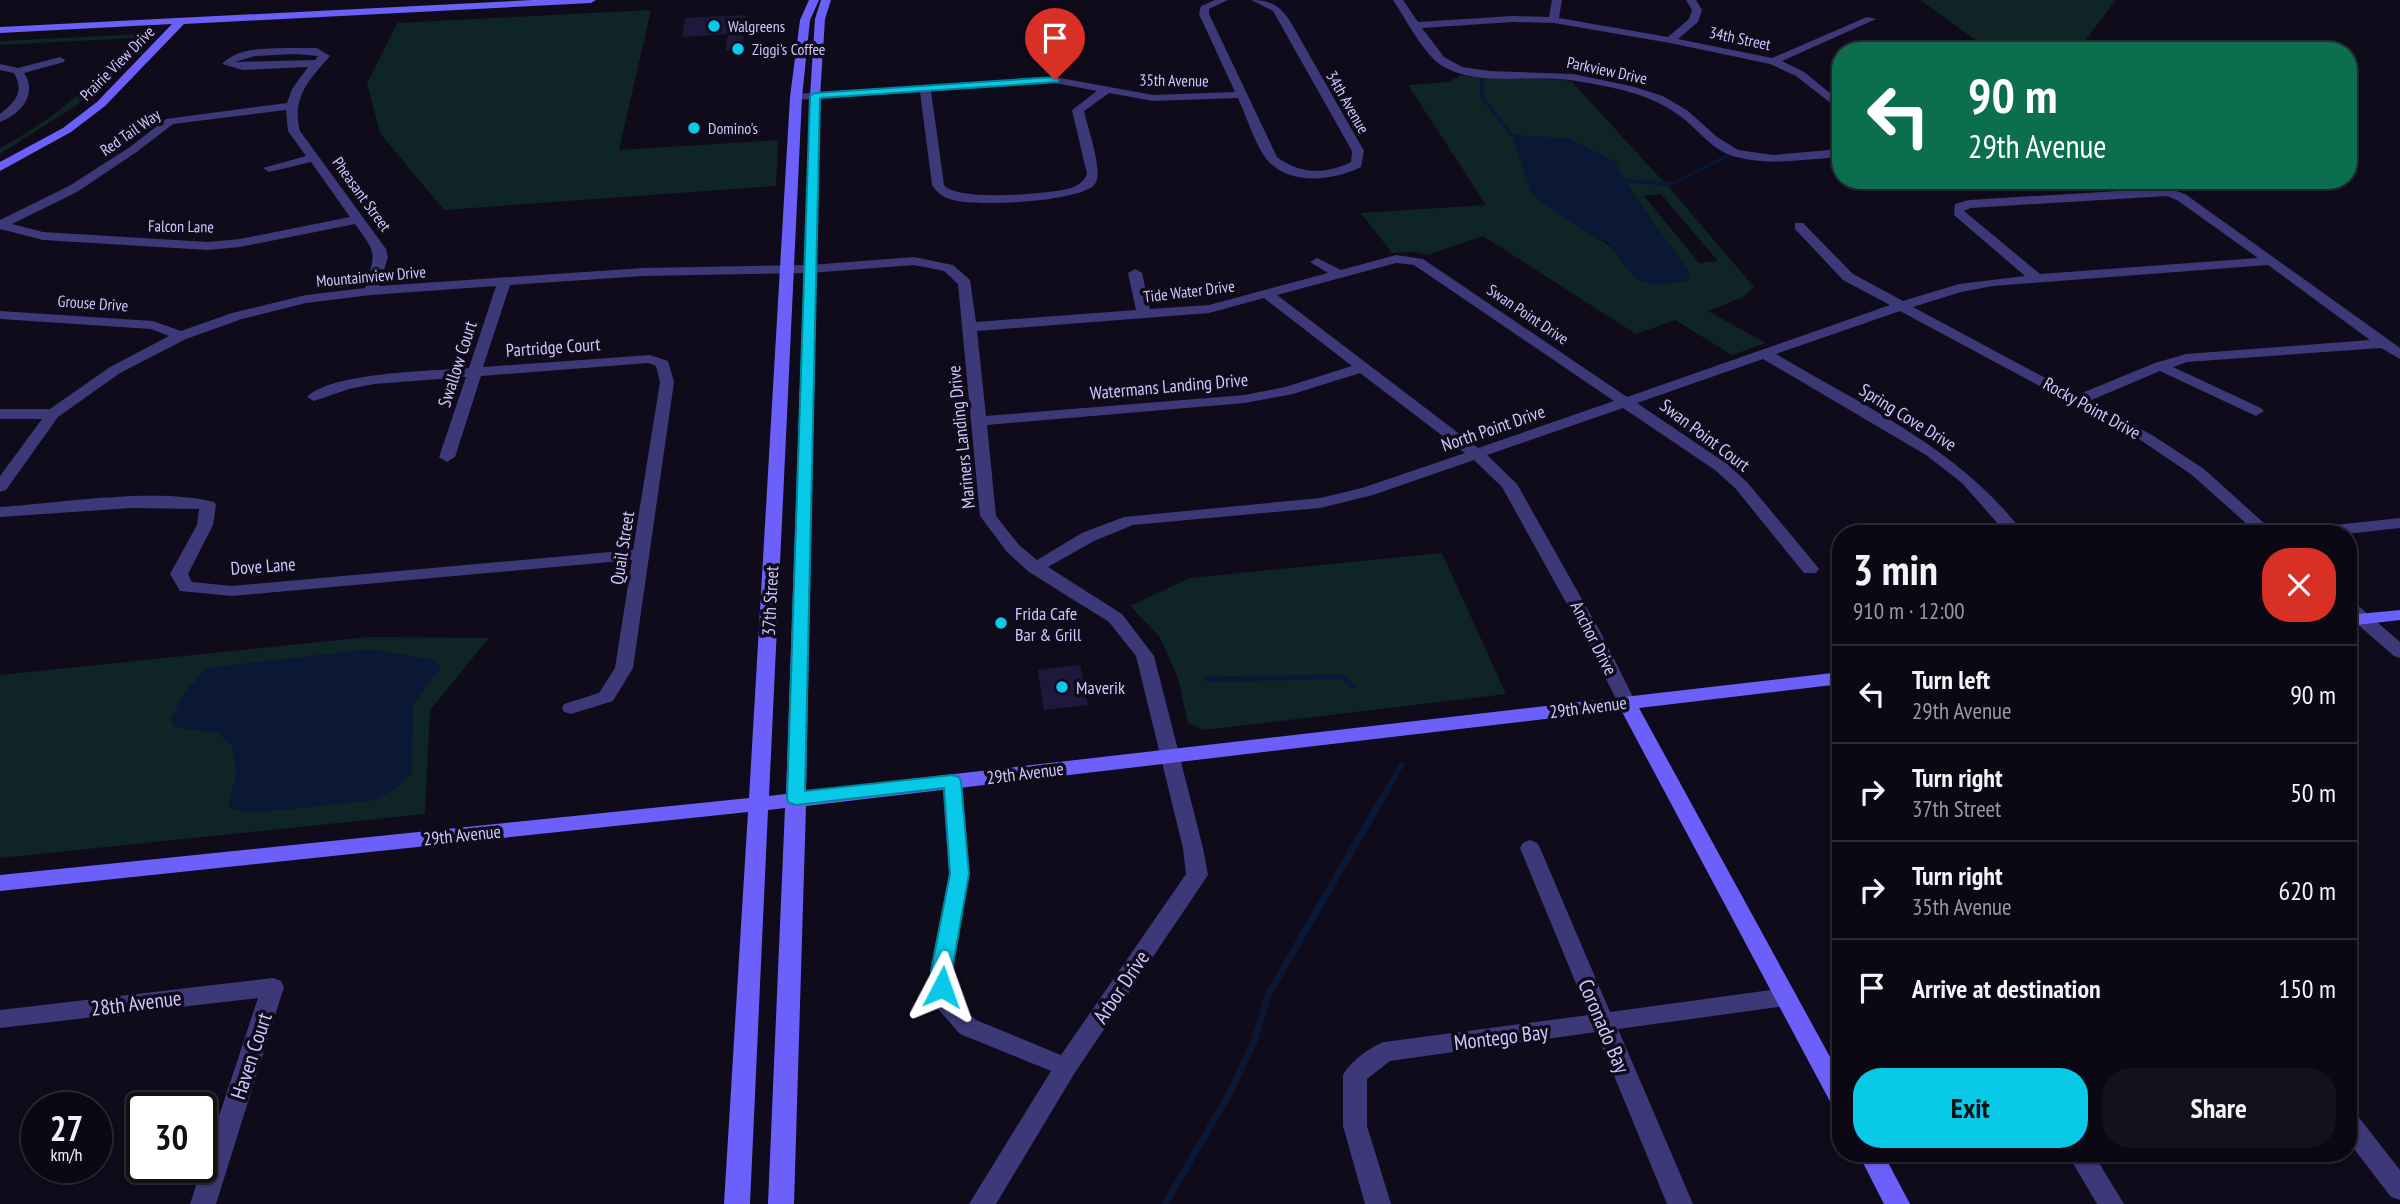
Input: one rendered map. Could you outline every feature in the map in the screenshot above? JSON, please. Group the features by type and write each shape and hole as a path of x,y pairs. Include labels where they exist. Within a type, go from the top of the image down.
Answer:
{"main road":[{"path":"0,30 591,0"},
{"name":"37th Street","path":"737,1204 796,97 805,20 814,0"},
{"name":"37th Street","path":"781,1204 796,799 815,96 820,19 826,0"},
{"name":"Prairie View Drive","path":"0,167 67,130 93,111 182,20"},
{"path":"2357,620 2400,615"},
{"name":"29th Avenue","path":"0,883 759,804 1832,679"},
{"name":"Anchor Drive","path":"1627,703 1832,1083"},
{"path":"1875,1162 1897,1204"}],"street":[{"path":"1223,0 1207,5 1203,12 1241,95"},
{"name":"34th Avenue","path":"1241,95 1272,159 1279,166 1312,174 1342,172 1357,164 1358,151 1285,21 1270,4 1256,0"},
{"path":"1398,0 1417,25 1512,19 1554,20 1670,40"},
{"path":"1554,20 1557,0"},
{"name":"34th Street","path":"1670,40 1696,17 1697,10 1692,0"},
{"path":"1773,61 1871,19"},
{"name":"Parkview Drive","path":"1417,25 1448,65 1489,74 1569,76 1644,93 1685,113 1713,142 1742,154 1775,157 1832,154"},
{"name":"34th Street","path":"1670,40 1773,61 1800,74 1832,101"},
{"path":"291,106 306,74 325,56 317,51 240,55 230,59 227,64 243,66 317,62"},
{"path":"0,67 18,71 60,60"},
{"path":"0,119 15,108 26,93 26,82 18,71"},
{"name":"35th Avenue","path":"796,97 1055,80 1167,99 1241,95"},
{"path":"925,88 938,185 948,195 974,199 1068,192 1089,183 1093,174 1078,110 1107,90"},
{"name":"Pheasant Street","path":"291,106 290,120 294,131 380,249 381,257 371,292"},
{"name":"Red Tail Way","path":"1,225 74,189 170,121 291,106"},
{"name":"Pheasant Street","path":"270,168 313,158"},
{"path":"2036,278 1958,212 1959,207 1969,204 2168,192 2181,197 2400,355"},
{"name":"Falcon Lane","path":"1,225 43,236 208,246 240,243 359,219"},
{"name":"Rocky Point Drive","path":"1799,226 1848,277 2172,453 2257,525"},
{"name":"Tide Water Drive","path":"969,327 1209,309 1396,259 1408,259"},
{"name":"Swan Point Drive","path":"1408,259 1419,262 1627,401"},
{"name":"Mariners Landing Drive","path":"810,269 914,261 948,268 965,283 988,516 999,536 1015,553 1112,615 1130,633 1145,656 1169,756"},
{"name":"North Point Drive","path":"1035,568 1088,537 1112,525 1130,520 1320,503 1367,492 1959,288 2036,278 2271,261"},
{"path":"1317,262 1339,274"},
{"name":"Mountainview Drive","path":"0,487 53,414 115,370 181,337 237,316 306,299 371,292 643,272 810,269"},
{"path":"1135,273 1144,315"},
{"name":"Swallow Court","path":"447,457 504,282"},
{"name":"Anchor Drive","path":"1268,295 1360,368 1476,454 1509,484 1627,703"},
{"name":"Grouse Drive","path":"0,314 153,324 181,337"},
{"path":"2077,400 2175,360 2384,343"},
{"name":"Spring Cove Drive","path":"1765,354 1943,460 1968,480 2008,525"},
{"name":"Partridge Court","path":"314,397 346,385 445,374 650,359 663,365"},
{"name":"Quail Street","path":"571,708 606,697 624,668 667,382 663,365"},
{"path":"2160,366 2256,411"},
{"name":"Watermans Landing Drive","path":"978,421 1245,400 1288,391 1360,368"},
{"name":"Swan Point Court","path":"1627,401 1695,448 1741,485 1810,569"},
{"path":"0,414 53,414"},
{"name":"Dove Lane","path":"0,512 164,503 208,505 205,525 179,574 186,587 232,591 640,554"},
{"path":"2357,528 2400,523"},
{"path":"2357,621 2400,652"},
{"name":"Arbor Drive","path":"982,1204 1066,1067 1196,875 1193,848 1169,756"},
{"path":"952,781 959,874 942,971 943,1002 968,1027 1066,1067"},
{"name":"Coronado Bay","path":"1530,848 1680,1204"},
{"name":"28th Avenue","path":"0,1019 273,987"},
{"name":"Haven Court","path":"203,1204 273,987"},
{"name":"Montego Bay","path":"1378,1204 1354,1126 1355,1074 1384,1052 1786,997"},
{"path":"2357,1134 2400,1189"},
{"path":"2085,1162 2111,1204"}],"green space":[{"path":"1920,0 2116,0 2084,42 1978,42"},
{"path":"651,10 619,150 778,140 776,186 444,210 380,133 367,83 397,23"},
{"path":"143,34 77,105 0,154 0,148 39,125 72,100 134,38 0,45 0,41"},
{"path":"1461,75 1571,81 1673,192 1754,287 1743,297 1708,311 1766,343 1732,355 1675,320 1636,334 1483,236 1427,255 1413,252 1392,253 1361,213 1486,205 1408,85 1449,82","holes":["1614,161 1633,194 1691,275 1637,280 1610,246 1533,196","1661,194 1718,261 1699,263 1644,196"]},
{"path":"1442,553 1506,694 1204,730 1188,723 1178,678 1159,636 1130,606 1190,578"},
{"path":"367,637 489,638 430,710 425,814 0,858 0,675"}],"water":[{"path":"1512,135 1568,138 1614,161 1633,194 1691,275 1686,282 1652,285 1637,280 1609,244 1559,215 1533,196"},
{"path":"371,649 436,660 441,667 413,705 412,773 399,786 375,800 254,813 228,808 236,774 232,745 217,733 174,727 171,719 184,693 207,668"}],"building":[{"name":"Walgreens","path":"746,15 742,50 725,51 728,34 682,37 685,18"},
{"name":"Maverik","path":"1080,665 1088,705 1044,710 1038,670"}],"waterway":[{"path":"1482,78 1482,97 1512,135"},
{"path":"1626,181 1672,184 1727,156"},
{"path":"1207,679 1342,677 1353,686"},
{"path":"1387,790 1402,764"},
{"path":"1165,1204 1231,1091 1255,1039 1268,995 1388,788"}],"place":[{"name":"Walgreens","path":"714,26"},
{"name":"Ziggi's Coffee","path":"738,49"},
{"name":"Domino's","path":"694,128"},
{"name":"Frida Cafe Bar & Grill","path":"1001,623"},
{"name":"Maverik","path":"1062,687"}],"route":[{"path":"942,987 942,971 959,874 952,781 796,799 815,96 1055,80"}]}
